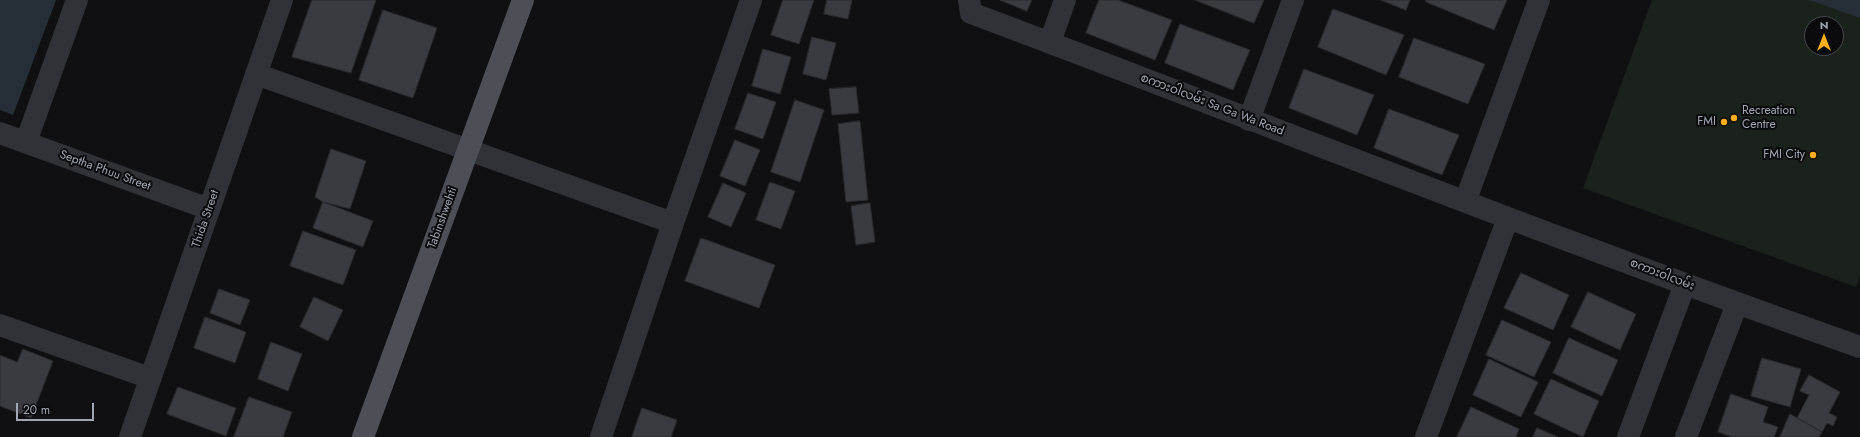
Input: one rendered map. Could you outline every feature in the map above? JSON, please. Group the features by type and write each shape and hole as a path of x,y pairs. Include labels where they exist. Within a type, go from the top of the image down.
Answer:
{"main road":[{"name":"Tabinshwehti","path":"363,437 522,0"}],"street":[{"path":"26,142 77,0"},
{"name":"Thida Street","path":"130,437 282,0"},
{"path":"601,437 673,223 751,0"},
{"name":"စကားဝါလမ်း Sa Ga Wa Road","path":"969,0 971,13 1465,202"},
{"path":"1050,42 1065,0"},
{"path":"1249,120 1293,0"},
{"path":"1465,202 1539,0"},
{"path":"256,74 673,223"},
{"name":"Septha Phuu Street","path":"0,133 209,209"},
{"name":"စကား၀ါလမ်း","path":"1465,202 1737,304 1860,347"},
{"path":"1426,437 1508,218"},
{"path":"1628,437 1685,284"},
{"path":"1686,437 1737,304"},
{"path":"0,325 150,378"}],"shaded area":[{"path":"0,0 56,0 13,115 0,110"},
{"name":"Recreation Centre","path":"1652,0 1860,0 1860,276 1856,287 1583,188"},
{"path":"1809,0 1860,0 1860,18"}],"building":[{"path":"312,0 376,0 351,73 292,57"},
{"path":"783,0 814,0 799,44 771,35"},
{"path":"827,0 852,0 848,19 824,14"},
{"path":"1000,0 1032,0 1027,11"},
{"path":"1099,0 1118,0 1172,20 1155,60 1086,33"},
{"path":"1195,0 1264,0 1254,23"},
{"path":"1381,0 1410,0 1406,10"},
{"path":"1426,0 1507,0 1494,30 1426,2"},
{"path":"1333,9 1404,35 1386,75 1318,47"},
{"path":"383,10 437,28 413,98 359,80"},
{"path":"1180,24 1250,50 1233,90 1165,63"},
{"path":"812,37 836,43 826,80 803,74"},
{"path":"1414,38 1485,64 1468,104 1399,77"},
{"path":"763,49 791,57 780,94 752,86"},
{"path":"1304,69 1374,95 1357,135 1289,108"},
{"path":"856,87 859,113 832,115 829,89"},
{"path":"748,93 776,102 763,139 735,129"},
{"path":"795,100 824,110 800,182 771,172"},
{"path":"1389,109 1459,135 1442,175 1374,148"},
{"path":"860,121 868,200 846,202 838,124"},
{"path":"735,140 760,150 745,186 720,176"},
{"path":"331,149 366,161 350,209 323,202 315,197"},
{"path":"770,182 795,191 781,229 756,220"},
{"path":"723,183 746,193 731,227 708,217"},
{"path":"323,202 373,221 363,247 313,228"},
{"path":"870,203 875,242 856,245 851,206"},
{"path":"303,231 356,250 343,285 290,266"},
{"path":"701,238 775,265 759,308 685,281"},
{"path":"1521,273 1569,295 1553,330 1504,308"},
{"path":"219,289 250,300 240,325 210,313"},
{"path":"1588,292 1636,314 1620,350 1571,327"},
{"path":"314,297 343,310 328,341 300,327"},
{"path":"205,317 246,332 235,363 194,348"},
{"path":"1502,320 1551,342 1534,377 1486,355"},
{"path":"1569,338 1618,360 1602,396 1553,373"},
{"path":"271,342 302,354 288,391 258,379"},
{"path":"23,349 53,361 31,418 0,406 0,355 17,362"},
{"path":"1762,358 1801,369 1790,407 1751,396"},
{"path":"1489,359 1538,382 1521,417 1473,395"},
{"path":"1809,375 1840,392 1829,413 1837,417 1833,426 1827,423 1822,432 1797,418 1809,395 1800,391"},
{"path":"1551,379 1599,401 1583,437 1534,414"},
{"path":"178,387 236,408 226,436 167,414"},
{"path":"1731,394 1768,407 1763,422 1778,427 1774,437 1732,437 1718,432"},
{"path":"249,397 292,412 283,437 234,437"},
{"path":"1471,407 1519,429 1516,437 1457,437"},
{"path":"642,408 677,420 671,437 632,437"},
{"path":"1790,414 1822,432 1819,437 1780,437"},
{"path":"1537,428 1558,437 1533,437"}],"place":[{"name":"Recreation Centre","path":"1734,118"},
{"name":"FMI","path":"1724,122"},
{"name":"FMI City","path":"1813,155"}]}
